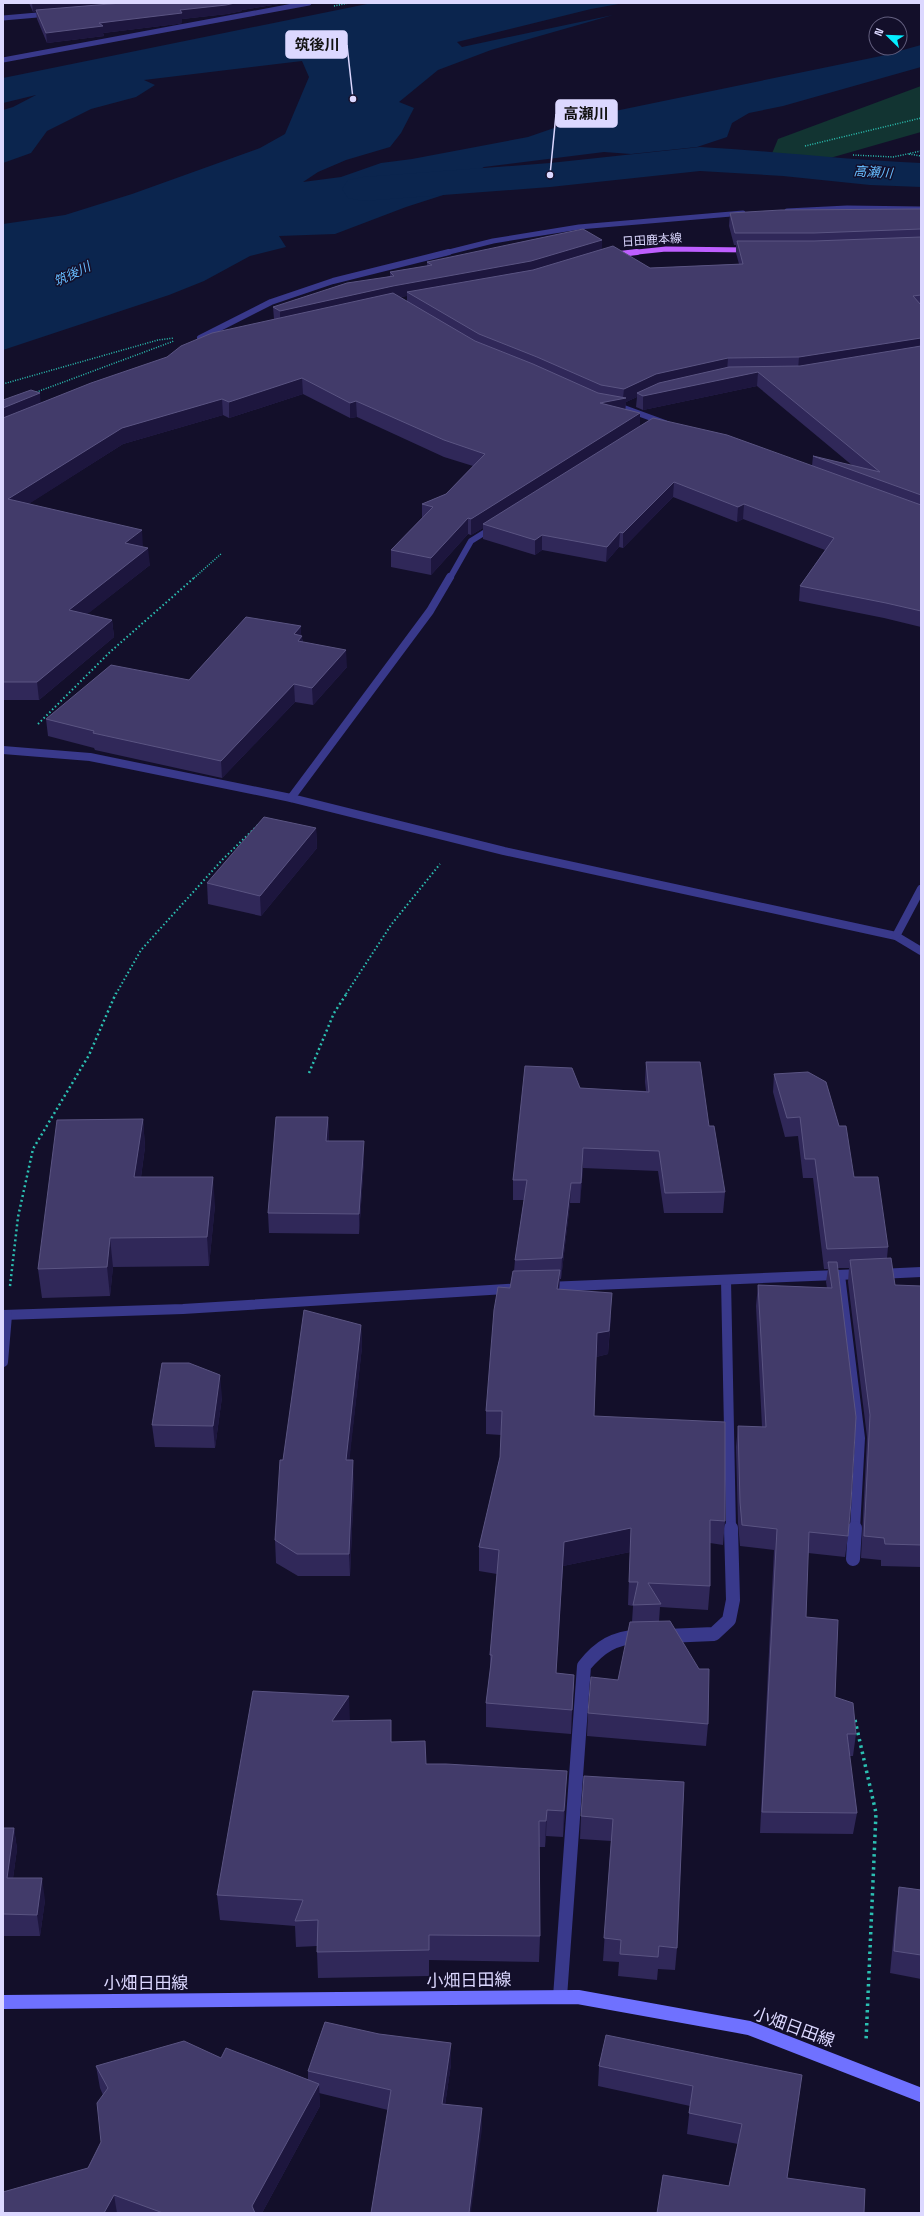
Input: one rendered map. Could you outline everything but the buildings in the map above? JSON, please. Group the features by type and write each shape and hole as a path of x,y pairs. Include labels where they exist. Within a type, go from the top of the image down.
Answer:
{"main road":[{"name":"日田鹿本線","path":"606,256 666,249 759,250"},
{"name":"小畑日田線","path":"3,2002 578,1997 749,2028 921,2095"}],"street":[{"path":"3,60 309,3"},
{"path":"3,18 58,14"},
{"path":"780,211 847,208 921,209"},
{"path":"200,338 271,302 332,281 493,241 579,227 750,213"},
{"path":"606,405 628,406 658,424 676,427"},
{"path":"291,798 430,611 471,542 503,521"},
{"path":"3,744 43,753"},
{"path":"3,750 90,757 291,798 459,840 896,936 921,951"},
{"path":"896,936 921,889"},
{"path":"3,1362 5,1315 183,1309 475,1290 921,1272"},
{"path":"840,1275 860,1438 852,1560"},
{"path":"560,1997 584,1666 599,1646 619,1637 714,1634 729,1620 733,1600 726,1280"}],"path":[{"path":"804,146 921,118"},
{"path":"853,155 893,157 921,150"},
{"path":"907,154 921,156"},
{"path":"3,384 158,340 212,331"},
{"path":"30,394 178,340 200,338"},
{"path":"17,746 110,652 222,553"},
{"path":"5,1315 18,1217 33,1149 89,1055 112,1001 141,950 248,833 291,798"},
{"path":"309,1073 334,1012 391,925 459,840"},
{"path":"853,1713 876,1813 864,2073"}],"green space":[{"path":"921,86 921,132 816,162 771,156 778,139"}],"water":[{"path":"372,3 624,3 591,9 457,42 462,47 613,15 491,50 438,70 399,102 414,108 401,133 390,147 346,160 318,172 303,182 341,177 381,163 412,159 528,137 586,117 881,56 908,56 908,49 921,45 921,67 783,106 749,113 732,123 727,137 697,147 631,154 604,152 484,167 472,174 465,188 406,207 335,234 279,236 286,247 250,256 204,281 169,295 3,350 3,224 65,215 132,194 260,148 285,134 309,77 302,61 144,80 155,85 136,97 91,109 47,131 31,153 3,163 3,110 13,107 36,95 3,103 3,78"}],"waterway":[{"name":"高瀬川","path":"363,189 550,175 700,159 783,164 870,173 921,175"}],"place":[{"name":"筑後川","path":"353,99"},
{"name":"高瀬川","path":"550,175"}]}
